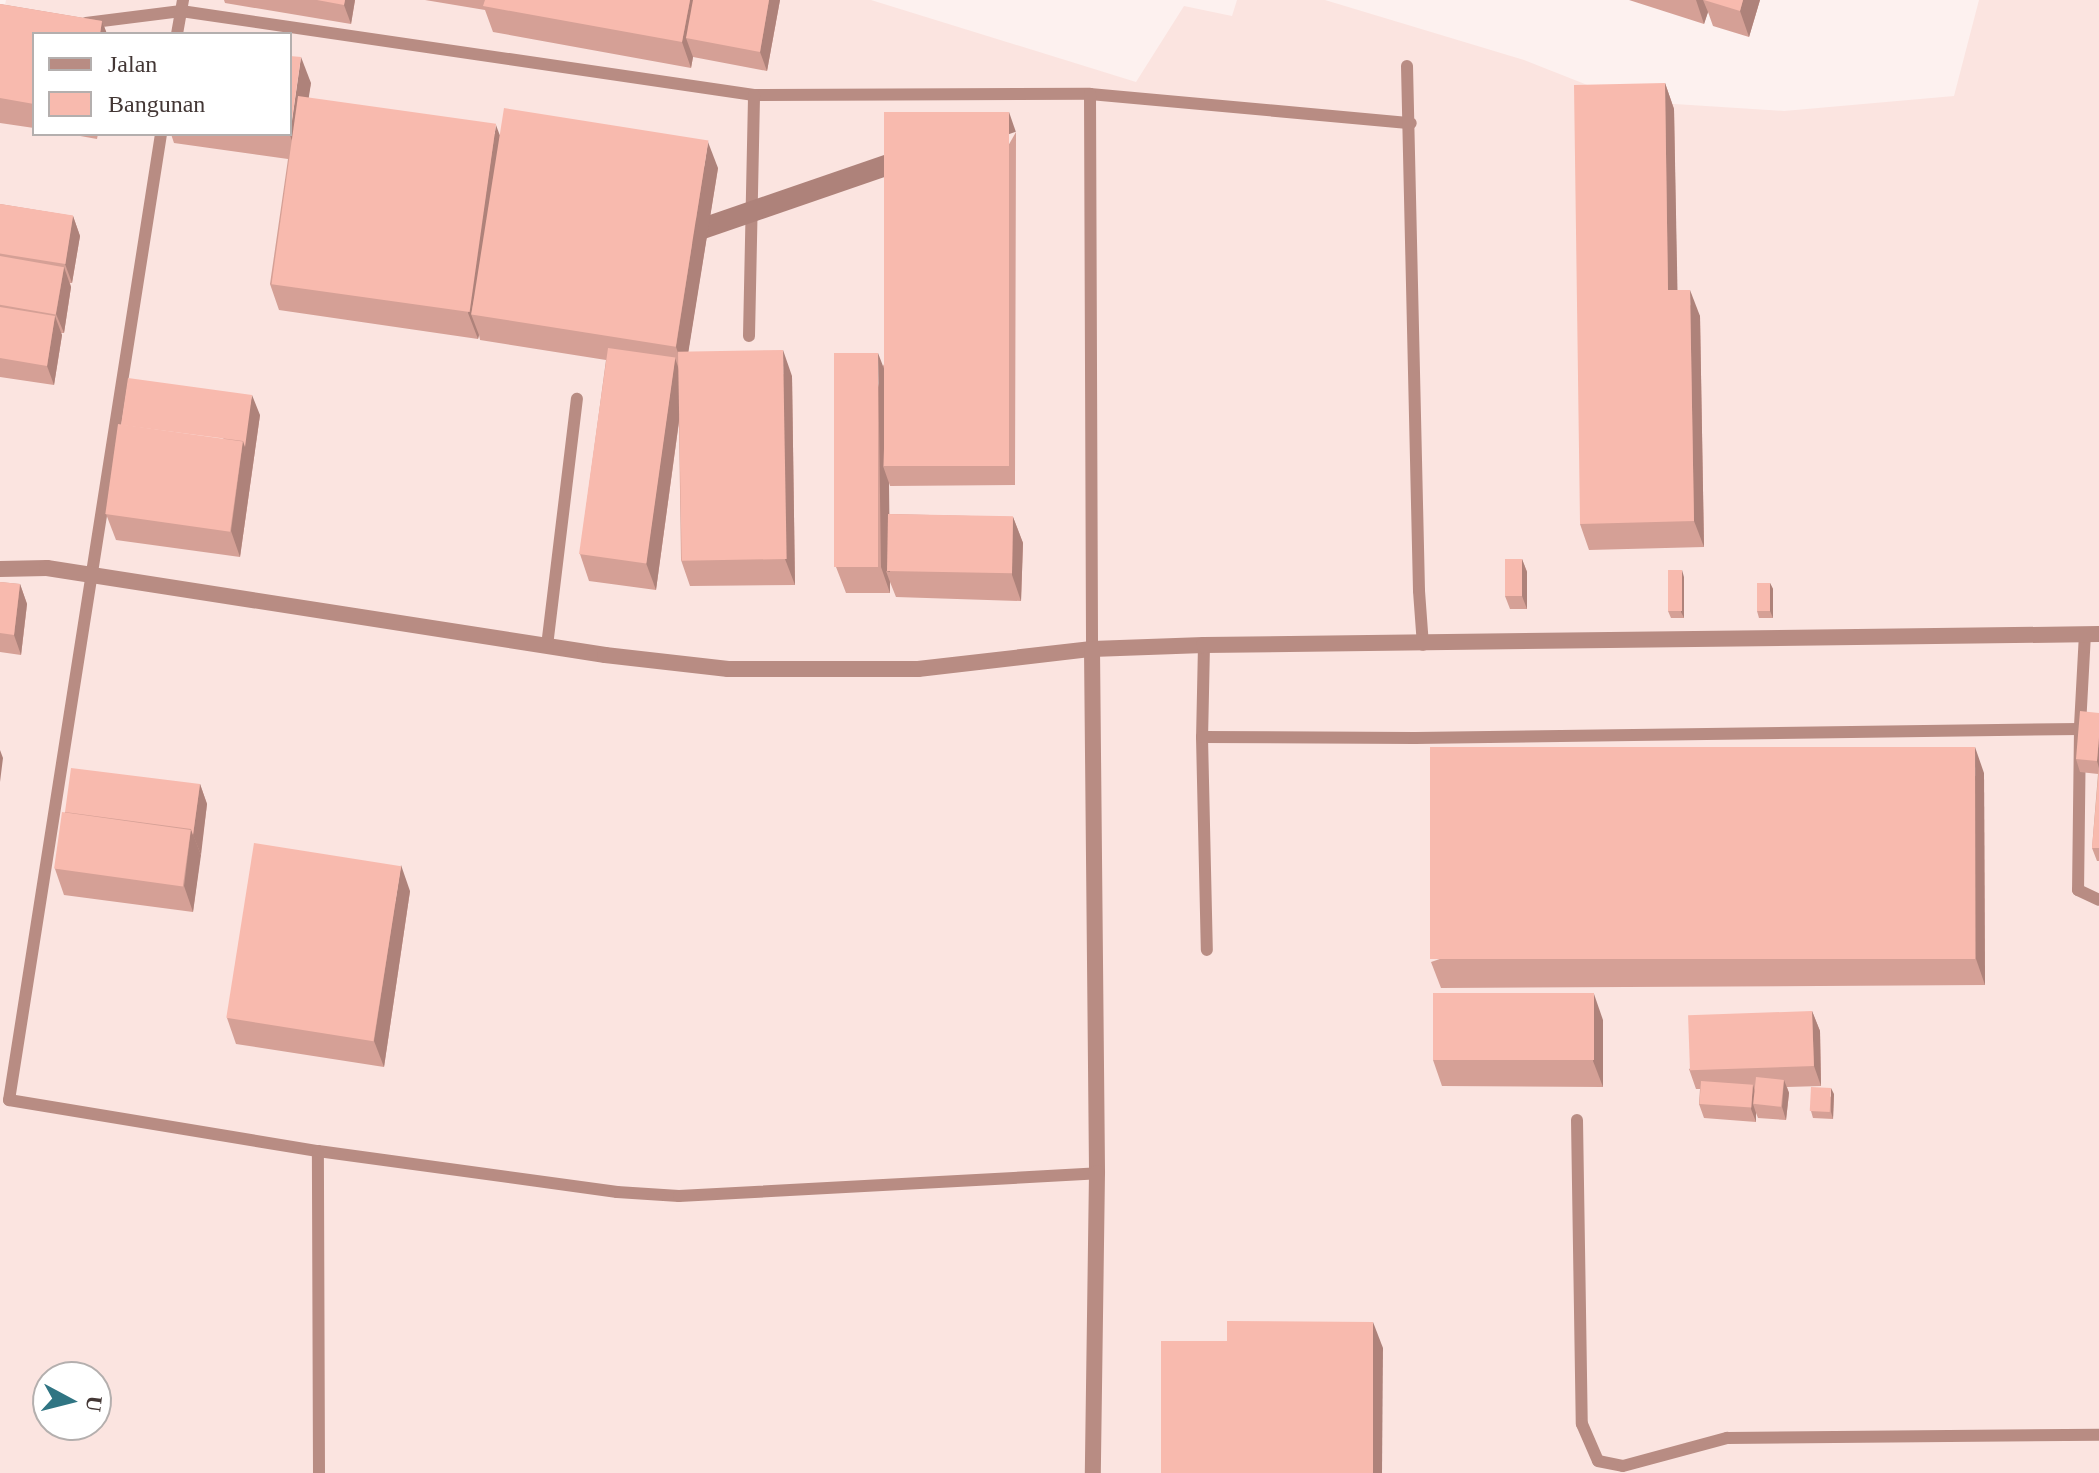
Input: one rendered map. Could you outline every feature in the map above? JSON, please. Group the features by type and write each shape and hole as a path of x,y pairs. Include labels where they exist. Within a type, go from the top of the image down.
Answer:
{"street":[{"path":"0,569 47,568 547,646 728,669 918,669 1092,649 1204,645 1423,645 2092,634"},
{"path":"1092,649 1097,1173 1093,1473"}],"lane":[{"path":"67,25 182,6 754,95 1090,94 1411,123"},
{"path":"177,32 182,6"},
{"path":"1407,66 1411,123 1423,645"},
{"path":"1090,94 1092,649"},
{"path":"749,336 754,95"},
{"path":"161,136 5,1098 318,1151 617,1192 679,1196 1097,1173"},
{"path":"547,646 577,399"},
{"path":"2092,634 2080,729 2078,890 2099,900"},
{"path":"1204,645 1202,737 1207,950"},
{"path":"1202,737 1415,738 2080,729"},
{"path":"1577,1120 1582,1424 1598,1461 1623,1466 1727,1438 2099,1435"},
{"path":"318,1151 319,1473"}],"shaded area":[{"path":"6,0 871,0 1136,82 1184,6 1232,16 1237,0 1325,0 1524,60 1628,101 1784,111 1954,96 1979,0 2099,0 2099,1473 0,1473 0,29"}],"building":[{"path":"317,0 345,0 344,5"},
{"path":"485,0 690,0 682,42 483,6"},
{"path":"693,0 769,0 760,52 686,38"},
{"path":"1704,0 1743,0 1740,11"},
{"path":"0,4 102,21 100,32 32,32 32,104 0,98"},
{"path":"292,56 301,57 292,119"},
{"path":"1665,83 1668,290 1690,290 1694,521 1580,524 1574,85"},
{"path":"298,96 496,124 470,312 272,284"},
{"path":"504,108 708,140 676,347 471,314"},
{"path":"884,112 1009,112 1009,466 884,466"},
{"path":"0,204 73,216 65,264 0,254"},
{"path":"0,256 64,267 56,315 0,305"},
{"path":"0,307 55,316 47,366 0,358"},
{"path":"608,348 675,357 646,563 579,554"},
{"path":"783,350 787,559 682,561 678,352"},
{"path":"834,353 878,353 878,567 834,567"},
{"path":"128,378 252,395 245,447 243,441 121,425"},
{"path":"118,424 243,442 230,532 105,514"},
{"path":"888,514 1013,516 1012,573 887,571"},
{"path":"1505,559 1522,559 1522,596 1505,596"},
{"path":"1668,570 1682,570 1682,611 1668,611"},
{"path":"0,582 20,584 14,635 0,633"},
{"path":"1757,583 1770,583 1770,611 1757,611"},
{"path":"2080,711 2099,713 2097,761 2076,759"},
{"path":"1430,747 1975,747 1975,959 1430,959"},
{"path":"71,768 200,784 193,835 191,829 65,812"},
{"path":"2099,768 2099,848 2092,848"},
{"path":"62,812 191,830 183,887 54,868"},
{"path":"254,843 401,866 373,1041 226,1018"},
{"path":"1433,993 1594,993 1594,1060 1433,1060"},
{"path":"1812,1011 1814,1066 1690,1070 1688,1015"},
{"path":"1756,1077 1784,1080 1781,1107 1753,1104"},
{"path":"1701,1081 1753,1085 1751,1108 1699,1104"},
{"path":"1811,1087 1831,1088 1830,1112 1810,1111"},
{"path":"1227,1321 1373,1322 1373,1473 1161,1473 1161,1341 1227,1341"}]}
